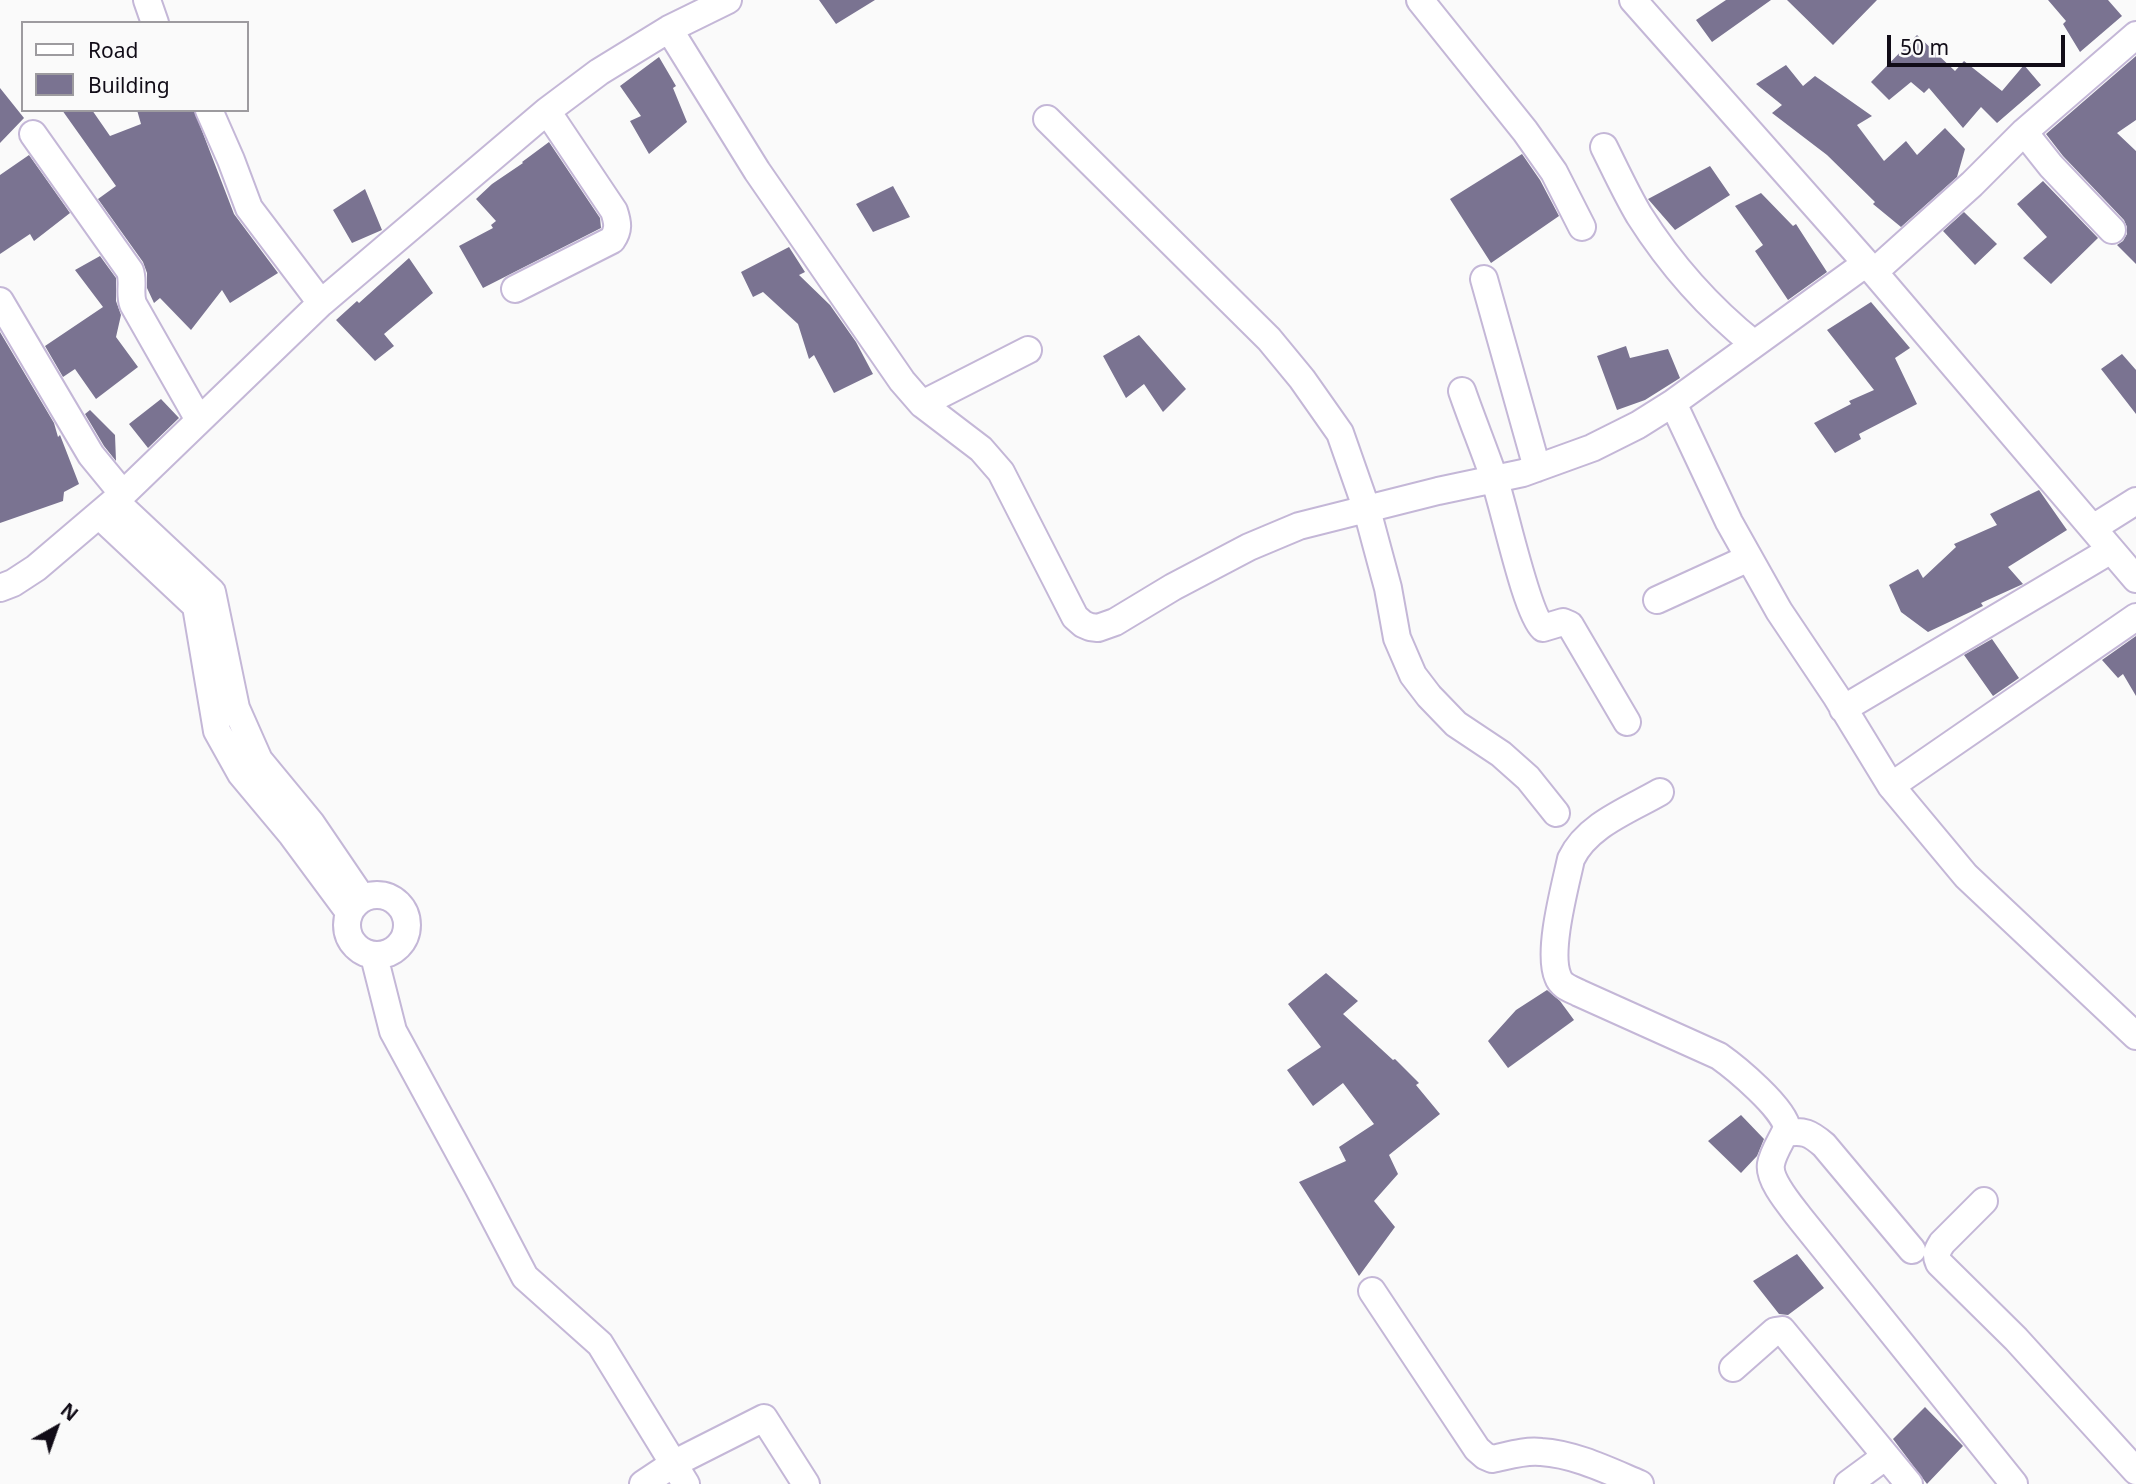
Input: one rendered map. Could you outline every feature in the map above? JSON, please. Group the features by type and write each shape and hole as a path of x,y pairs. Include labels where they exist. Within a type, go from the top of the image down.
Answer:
{"street":[{"path":"147,0 154,21"},
{"path":"0,588 36,569 113,503 321,303 547,111 599,72 669,29 728,0"},
{"path":"1420,0 1525,131 1553,172 1582,227"},
{"path":"1639,2 2136,579"},
{"path":"669,29 757,171 878,348 922,404 981,449 1001,472 1075,617 1083,624 1098,628 1115,622 1173,587 1250,547 1299,526 1537,468 1592,448 1638,425 1869,268 1972,184 2024,132 2136,36"},
{"path":"515,289 612,240 618,232 614,211 547,111"},
{"path":"210,112 232,160 249,208 321,303"},
{"path":"1047,119 1269,339 1302,379 1340,433 1367,510 1398,638 1413,675 1456,724 1501,754 1528,778 1556,813"},
{"path":"2024,132 2051,166 2112,230"},
{"path":"33,134 130,271 133,304 199,420"},
{"path":"1604,147 1638,213 1668,257 1706,302 1754,344"},
{"path":"1484,279 1537,468"},
{"path":"0,301 91,455 113,503 212,592 218,667 217,731 241,774 355,905"},
{"path":"922,404 1028,350"},
{"path":"1462,391 1494,480 1528,596 1539,624 1543,628 1563,622 1570,625 1627,722"},
{"path":"1673,403 1729,522 1779,611 1891,786 1966,876 2136,1036"},
{"path":"2092,528 2136,501"},
{"path":"1843,709 2111,550"},
{"path":"1657,600 1749,558"},
{"path":"1891,786 2136,617"},
{"path":"1660,792 1590,833 1578,845 1571,859 1553,952 1558,978 1564,986 1718,1056 1737,1069 1782,1116 1787,1123 1785,1133 1771,1163 1771,1173 1776,1184 1800,1218 2014,1484"},
{"path":"380,894 398,902 408,918 406,937 393,951 374,956 357,948 347,931 355,905 380,894"},
{"path":"374,956 393,1031 525,1277 600,1344 679,1474"},
{"path":"1785,1133 1799,1131 1812,1135 1824,1145 1912,1250"},
{"path":"1984,1201 1942,1243 1936,1256 1939,1263 2016,1339 2136,1471"},
{"path":"1372,1291 1477,1449 1485,1457 1492,1459 1539,1451 1596,1466 1640,1484"},
{"path":"1733,1368 1779,1329 1909,1484"},
{"path":"643,1484 679,1474 764,1418 806,1484"},
{"path":"1848,1484 1886,1456"}],"building":[{"path":"819,0 875,0 836,24"},
{"path":"1726,0 1771,0 1712,42 1696,20"},
{"path":"1787,0 1877,0 1833,45"},
{"path":"2048,0 2108,0 2122,16 2080,52 2063,24 2066,21"},
{"path":"1917,35 1955,71 1964,61 2002,91 2024,65 2041,85 1997,123 1981,107 1963,128 1929,88 1924,93 1911,82 1889,100 1871,82"},
{"path":"2136,56 2136,120 2117,133 2136,151 2136,264 2117,245 2127,234 2124,220 2063,156 2046,134"},
{"path":"659,57 676,86 673,88 687,122 649,154 630,121 641,116 620,86"},
{"path":"1786,65 1803,86 1815,76 1872,116 1857,125 1884,161 1906,141 1917,155 1945,128 1965,149 1957,177 1901,227 1873,204 1875,202 1827,155 1772,113 1782,105 1756,84"},
{"path":"0,88 24,118 0,143"},
{"path":"63,112 93,112 110,136 141,124 138,112 195,112 234,214 278,273 230,303 222,290 191,330 160,298 154,303 147,288 147,273 143,262 98,199 116,186"},
{"path":"549,142 600,218 601,228 483,288 459,246 493,228 491,225 496,221 476,199"},
{"path":"1522,154 1540,180 1559,216 1491,263 1450,199"},
{"path":"29,155 70,213 34,241 30,234 0,254 0,175"},
{"path":"1710,166 1730,195 1675,230 1648,199"},
{"path":"2043,181 2098,238 2051,284 2023,258 2047,237 2017,204"},
{"path":"893,186 910,217 873,232 856,204"},
{"path":"365,189 382,230 352,243 333,210"},
{"path":"1761,193 1793,226 1796,224 1827,272 1788,300 1755,251 1763,245 1735,206"},
{"path":"1964,212 1997,244 1975,265 1943,231"},
{"path":"789,247 805,272 799,275 830,305 856,342 873,374 834,393 814,355 809,359 798,324 763,292 753,297 741,272"},
{"path":"100,256 116,278 116,301 121,315 116,337 138,367 96,399 75,369 63,377 45,346 103,307 75,270"},
{"path":"409,258 433,293 384,334 394,346 375,361 336,320"},
{"path":"1871,302 1910,348 1895,358 1917,404 1859,434 1861,439 1835,453 1814,423 1851,404 1849,401 1874,390 1827,330"},
{"path":"0,332 54,423 79,484 64,492 63,501 0,523"},
{"path":"1139,335 1186,389 1163,412 1144,384 1126,398 1103,356"},
{"path":"1626,346 1630,358 1668,349 1680,378 1645,400 1617,410 1597,356"},
{"path":"2122,354 2136,370 2136,414 2101,369"},
{"path":"161,399 179,418 148,448 129,424"},
{"path":"90,410 115,435 116,461 85,414"},
{"path":"2039,490 2067,530 2008,567 2023,584 1928,632 1901,612 1889,585 1918,569 1923,578 1956,547 1954,544 1997,525 1990,514"},
{"path":"2136,636 2136,696 2123,674 2118,678 2102,660"},
{"path":"1992,639 2019,678 1993,696 1964,655"},
{"path":"1326,973 1358,1001 1343,1014 1419,1083 1416,1085 1440,1114 1389,1155 1398,1174 1374,1201 1395,1227 1359,1276 1299,1182 1346,1161 1339,1147 1374,1124 1343,1083 1313,1106 1287,1070 1321,1047 1288,1004"},
{"path":"1547,990 1560,1001 1574,1020 1508,1068 1488,1041 1516,1010"},
{"path":"1741,1115 1764,1139 1757,1156 1741,1173 1708,1141"},
{"path":"1797,1254 1824,1288 1788,1315 1779,1314 1753,1281"},
{"path":"1925,1407 1963,1446 1927,1484 1893,1439"}]}
